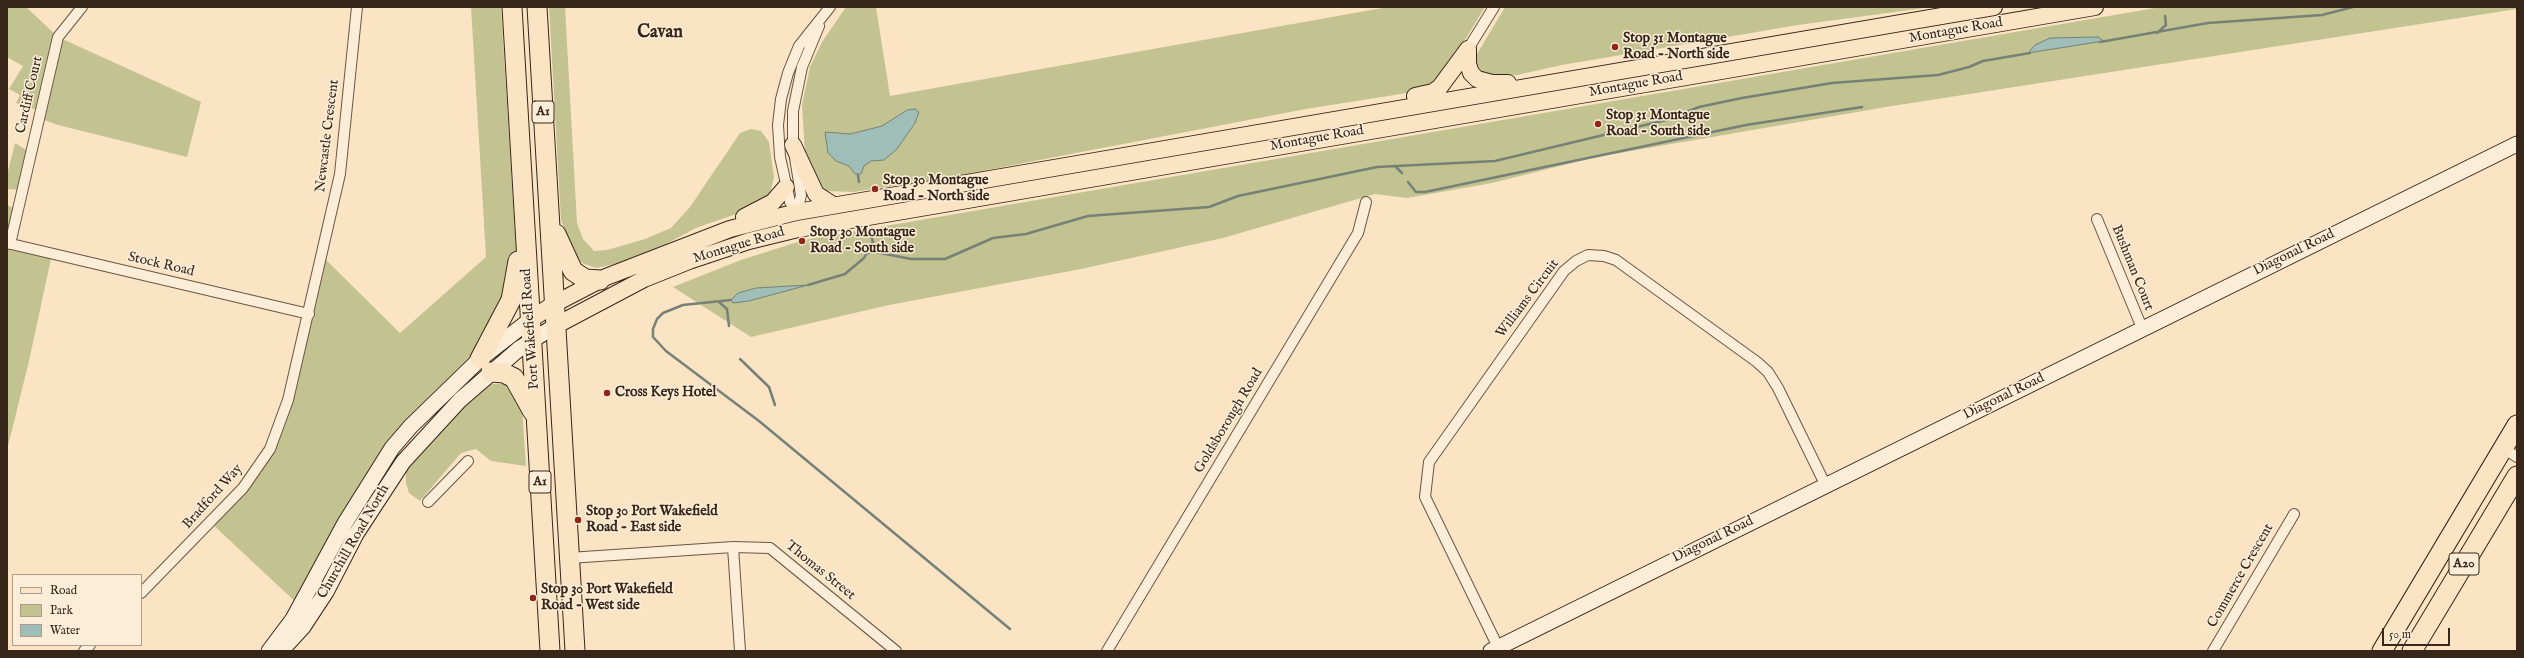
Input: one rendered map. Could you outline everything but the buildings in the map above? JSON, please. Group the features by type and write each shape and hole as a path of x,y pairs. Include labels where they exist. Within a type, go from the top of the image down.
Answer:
{"highway":[{"name":"Port Wakefield Road","path":"512,7 550,651"},
{"name":"Port Wakefield Road","path":"537,7 575,651"},
{"path":"522,186 515,286 507,312 485,365 514,378 536,420"},
{"path":"549,218 573,271 585,279 600,280"},
{"name":"A20","path":"2382,651 2510,453 2517,425"},
{"name":"A20","path":"2412,651 2517,476"},
{"path":"546,590 559,562 569,558"}],"main road":[{"name":"Montague Road","path":"530,320 554,304 600,280 730,229 797,212 1994,7"},
{"name":"Montague Road","path":"555,326 644,280 749,241 798,229 896,211 2095,7"},
{"path":"1468,49 1468,64 1471,73 1477,79 1492,83 1545,83"},
{"path":"1347,117 1400,98 1437,90 1468,49"},
{"path":"793,145 816,194 833,205"},
{"path":"669,253 701,233 763,209 779,197 786,187"},
{"path":"749,241 775,229 797,212 810,218 896,211"}],"street":[{"name":"Cardiff Court","path":"8,243 58,37 82,7"},
{"name":"Newcastle Crescent","path":"309,314 340,174 357,7"},
{"path":"797,212 790,202 786,187 778,139 783,90 791,65 802,42 830,7"},
{"path":"1468,49 1494,7"},
{"path":"797,212 801,195 793,145 793,111 798,79 823,17"},
{"name":"Diagonal Road","path":"1495,649 1825,484 2517,144"},
{"name":"Goldsborough Road","path":"1107,651 1358,232 1366,202"},
{"name":"Bushman Court","path":"2097,219 2142,328"},
{"name":"Stock Road","path":"8,243 309,314"},
{"name":"Williams Circuit","path":"1495,649 1425,497 1429,462 1564,272 1576,261 1588,255 1604,256 1616,260 1757,362 1768,372 1778,388 1825,484"},
{"name":"Bradford Way","path":"142,592 243,488 270,449 287,404 309,314"},
{"name":"Churchill Road North","path":"281,651 303,627 326,592 356,534 404,462 485,365 530,320"},
{"name":"Churchill Road North","path":"270,651 293,619 345,523 378,470 411,426 485,365 555,326"},
{"path":"428,502 468,461"},
{"path":"378,470 386,487"},
{"name":"Commerce Crescent","path":"2213,651 2294,514"},
{"name":"Thomas Street","path":"569,558 733,547 759,546 770,548 896,651"},
{"path":"733,547 740,651"}],"green space":[{"path":"7,7 26,7 58,37 201,102 187,157 58,125 39,118 40,111 16,103 20,95 9,89 23,66 7,57"},
{"path":"471,7 501,7 517,265 480,359 411,426 300,606 210,522 270,449 322,256 400,333 486,257"},
{"path":"549,7 565,7 577,223 583,239 594,251 607,250 645,239 671,228 690,207 740,133 751,129 761,131 769,142 774,178 770,193 759,202 736,214 696,228 664,245 615,264 596,268 582,263 574,254 561,220"},
{"path":"846,7 876,7 890,96 1388,7 1485,7 1440,81 1426,90 1306,109 956,176 853,192 825,191 815,180 805,153 802,105 810,67 822,42"},
{"path":"1505,7 1932,7 1798,25 1562,65 1517,75 1493,76 1483,74 1475,62 1477,54"},
{"path":"2161,7 2517,7 2517,9 1892,106 1596,157 1492,183 1407,198 1375,194 1223,238 1081,269 889,305 751,337 673,287 741,260 804,240"},
{"path":"15,143 31,153 22,190 7,189 7,175"},
{"path":"7,205 18,210 10,244 52,254 29,361 7,450"},
{"path":"489,384 505,384 509,386 522,408 526,466 491,461 476,449 461,453 420,501 409,493 406,483 406,470 418,454 481,389"}],"water":[{"path":"2098,37 2104,41 2028,53 2035,45 2050,38"},
{"path":"915,109 919,112 915,123 897,149 884,160 871,161 864,166 861,174 855,174 849,166 836,161 828,153 825,132 850,134 882,126 907,110"},
{"path":"808,285 749,301 733,303 731,300 738,293 756,288"}],"waterway":[{"path":"2100,42 2208,23 2322,15 2353,7"},
{"path":"2157,33 2166,25 2165,16"},
{"path":"867,253 875,252 911,259 945,259 993,238 1026,234 1088,216 1209,207 1238,196 1377,167 1495,161 1666,120 1699,107 1742,98 1832,83 1938,75 1969,67 1983,61 2030,53"},
{"path":"1408,182 1416,192 1425,192 1746,125 1862,107"},
{"path":"1395,166 1402,173"},
{"path":"858,175 859,182"},
{"path":"808,285 845,274 864,258 873,242 869,230"},
{"path":"731,300 683,305 663,313 657,319 653,329 653,337 666,351 759,421 1010,629"},
{"path":"719,302 727,309 729,326"},
{"path":"740,359 769,387 775,405"}],"place":[{"name":"Stop 31 Montague Road - North side","path":"1615,47"},
{"name":"Stop 31 Montague Road - South side","path":"1598,124"},
{"name":"Stop 30 Montague Road - North side","path":"875,189"},
{"name":"Stop 30 Montague Road - South side","path":"802,241"},
{"name":"Cross Keys Hotel","path":"607,393"},
{"name":"Stop 30 Port Wakefield Road - East side","path":"578,520"},
{"name":"Stop 30 Port Wakefield Road - West side","path":"533,598"}],"district":[{"name":"Cavan","path":"660,33"}]}
